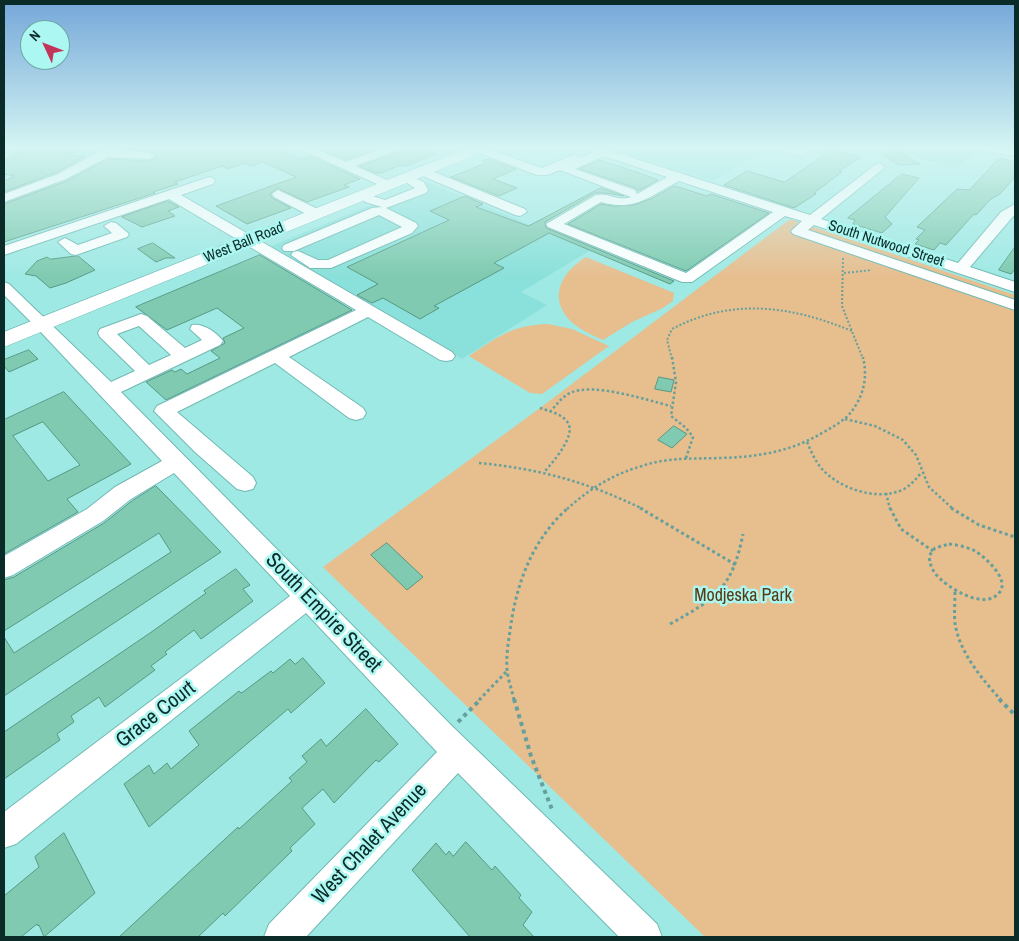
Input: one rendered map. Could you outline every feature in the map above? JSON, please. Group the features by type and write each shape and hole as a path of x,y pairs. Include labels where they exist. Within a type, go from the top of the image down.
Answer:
{"main road":[{"name":"West Ball Road","path":"4,340 376,190"}],"street":[{"path":"4,198 28,190"},
{"path":"4,263 66,242 105,222 182,190"},
{"path":"362,196 377,203 385,204 422,190"},
{"path":"466,190 520,212"},
{"path":"623,190 632,193 642,190"},
{"path":"650,190 631,202 617,203 600,198 553,224 687,279 784,210"},
{"name":"South Nutwood Street","path":"721,190 1015,286"},
{"path":"851,190 798,231 1015,305"},
{"path":"170,194 259,237 289,248 315,265 332,264 407,230 411,226 384,211 377,211 289,248"},
{"path":"278,194 317,214"},
{"path":"962,269 1006,215 1015,208"},
{"path":"4,251 105,222"},
{"path":"259,237 369,310 446,356"},
{"name":"South Empire Street","path":"5,290 43,324 450,744 644,937"},
{"path":"245,483 202,447 164,411 369,310"},
{"path":"147,373 106,333 141,318 183,356"},
{"path":"108,391 214,341 198,329"},
{"path":"276,356 356,413"},
{"path":"4,568 95,515 123,493 177,462"},
{"name":"Grace Court","path":"4,832 308,597"},
{"name":"West Chalet Avenue","path":"282,937 450,744"}],"path":[{"path":"555,817 540,782 519,718 507,671 512,607 527,560 543,534 562,512 608,480 656,463 686,458 724,458 774,452 807,442 845,419 860,397 866,371 864,357 841,302 841,289 845,269 843,257 845,247"},
{"path":"686,458 693,436 671,416 676,382 672,356 667,340 669,332 675,327 719,312 751,307 776,308 810,314 852,330"},
{"path":"550,412 567,395 575,391 584,390 599,391 672,406"},
{"path":"540,408 563,419 569,424 570,432 545,471"},
{"path":"845,419 876,426 902,441 914,452 929,486 949,506 988,529 1015,537"},
{"path":"807,442 815,460 827,474 853,488 869,492 886,493 903,489 911,484 922,472"},
{"path":"479,463 511,465 545,471 596,487 638,505 671,523 736,565"},
{"path":"886,493 889,512 894,522 903,531 933,551"},
{"path":"670,624 710,599 722,588 736,565 743,534"},
{"path":"949,544 966,547 987,558 1001,577 1001,590 990,598 974,599 955,592 933,572 930,558 933,551 941,545 949,544"},
{"path":"955,592 955,618 958,633 970,659 984,680 1015,715"},
{"path":"450,744 507,671"}],"shaded area":[{"path":"408,190 446,190 591,250 521,292 547,305 462,359 271,246"}],"green space":[{"name":"Modjeska Park","path":"790,219 1015,295 1015,937 705,937 323,567 540,408"},
{"path":"586,257 674,293 673,301 663,308 632,322 603,340 588,333 566,316 559,298 559,290 566,275 578,262"},
{"path":"548,324 572,329 609,346 542,394 530,393 469,356 506,333 525,327"}],"building":[{"path":"43,190 160,190 4,242 4,204"},
{"path":"260,190 275,190 270,194 272,198 291,208 247,224 216,206"},
{"path":"281,190 341,190 307,202"},
{"path":"484,190 513,190 499,196"},
{"path":"597,190 607,190 624,196 595,193 545,222 546,228 674,281 670,284 549,233 494,263 504,268 434,306 439,308 420,319 383,298 372,303 357,295 378,284 347,267 449,220 430,211 465,196 483,204 476,207 528,226"},
{"path":"668,190 688,190 707,196 711,194 769,213 686,271 568,224 601,204 613,206 634,205"},
{"path":"739,190 818,190 814,193 816,194 794,208"},
{"path":"882,190 909,190 885,217 892,224 882,233 853,224 855,220 848,218"},
{"path":"956,190 1004,190 991,199 976,215 974,214 946,245 940,243 934,250 915,244 919,240 916,239 925,230 917,227"},
{"path":"168,201 179,207 168,211 175,216 142,227 122,217"},
{"path":"153,243 175,258 166,258 156,262 138,249"},
{"path":"1015,247 1015,269 1011,274 999,270"},
{"path":"260,255 352,310 166,400 146,382 172,370 175,372 181,369 187,374 220,358 211,351 225,343 223,338 244,328 217,308 167,330 136,307"},
{"path":"78,256 95,270 50,288 36,276 25,274 37,261 47,257 50,259"},
{"path":"29,350 38,359 9,372 4,366 4,360"},
{"path":"659,377 674,380 671,392 655,389"},
{"path":"64,392 131,464 67,499 78,512 4,554 4,420","holes":["43,422 80,465 48,481 13,436"]},
{"path":"674,426 687,434 672,448 658,440"},
{"path":"156,486 221,552 4,696 4,637 14,653 171,552 159,533 4,631 4,580 14,577 104,523 132,501"},
{"path":"387,543 423,577 407,590 371,555"},
{"path":"236,569 250,585 243,589 253,601 201,639 194,630 165,652 167,654 151,666 155,670 105,707 99,697 71,716 74,722 57,734 60,740 4,779 4,732 150,633"},
{"path":"303,658 325,683 291,713 288,709 149,827 124,784 149,765 154,774 167,763 171,769 199,745 189,731 239,691 243,692 271,671 273,673 290,659 295,664"},
{"path":"366,709 398,744 379,762 376,760 334,803 323,789 302,808 315,824 290,848 292,851 225,916 223,913 198,937 119,937 238,827 239,829 292,781 289,778 307,762 302,756 321,739 326,746"},
{"path":"64,833 95,893 44,937 37,924 21,937 4,937 4,896 39,867 35,857"},
{"path":"466,842 492,870 495,866 521,895 519,898 532,912 523,925 534,937 470,937 412,870 436,843 446,855 449,851 453,856"}]}
